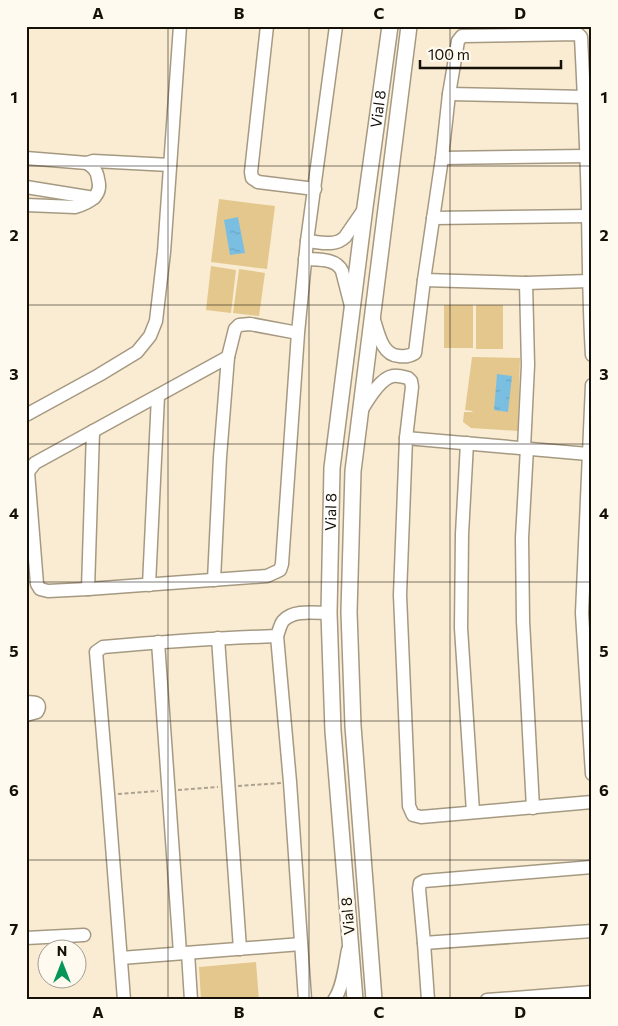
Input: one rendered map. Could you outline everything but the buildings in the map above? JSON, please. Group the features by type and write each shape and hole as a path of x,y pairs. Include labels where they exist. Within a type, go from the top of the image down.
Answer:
{"main road":[{"name":"Vial 8","path":"355,1000 333,731 329,613 332,468 390,26"},
{"name":"Vial 8","path":"374,1000 353,726 349,612 353,471 409,26"}],"street":[{"path":"26,415 137,352 150,336 156,321 180,26"},
{"path":"267,26 251,172 252,178 258,182 315,190"},
{"path":"228,357 34,463 28,472 37,584 40,589 88,589 267,576 280,570 282,564 305,259 336,26"},
{"path":"372,315 386,351 395,356 404,357 415,353 449,94 458,41 462,36 578,34 581,37 587,156 592,355"},
{"path":"449,94 584,96"},
{"path":"442,158 587,156"},
{"path":"26,158 87,163 93,161 170,166"},
{"path":"26,205 75,208 94,198 98,193 99,184 96,172 87,163"},
{"path":"26,188 94,198"},
{"path":"307,241 333,243 341,241 346,237 365,207"},
{"path":"433,218 588,216"},
{"path":"332,262 333,243"},
{"path":"305,259 332,262 339,266 352,311"},
{"path":"424,280 526,283 589,281"},
{"path":"526,283 528,365 522,538 523,613 533,808"},
{"path":"214,580 220,456 228,357 235,329 239,325 250,324 298,333"},
{"path":"389,377 391,354"},
{"path":"361,411 378,386 389,377 394,375 408,378 411,381 412,387 406,438 400,595 409,806 414,815 422,817 592,802"},
{"path":"592,385 582,613 592,774"},
{"path":"150,585 158,396"},
{"path":"88,589 93,432"},
{"path":"406,438 588,454"},
{"path":"467,443 462,534 461,628 473,812"},
{"path":"304,1000 290,782 277,636 284,620 291,616 299,613 329,613"},
{"path":"124,1000 96,652 103,647 158,642 277,636"},
{"path":"218,638 240,949"},
{"path":"158,642 168,790 184,953 191,1000"},
{"path":"26,702 34,702 39,710 33,714 26,715"},
{"path":"428,1000 420,884 424,881 592,867"},
{"path":"424,943 592,930"},
{"path":"26,938 84,935"},
{"path":"334,1000 340,988 350,939"},
{"path":"121,958 301,944"},
{"path":"487,1000 592,992"}],"path":[{"path":"108,794 290,782"}],"shaded area":[{"path":"219,199 275,206 267,269 211,262"},
{"path":"211,266 236,270 231,313 206,310"},
{"path":"239,269 265,273 259,316 233,313"},
{"path":"444,305 473,305 473,348 444,348"},
{"path":"476,305 503,305 503,349 476,349"},
{"path":"472,357 520,358 518,431 471,428 463,422 464,412 473,412 465,410"},
{"path":"256,962 259,1000 201,1000 199,967"}],"water":[{"path":"238,217 245,253 230,255 224,220"},
{"path":"497,374 512,376 508,412 494,410"}]}
